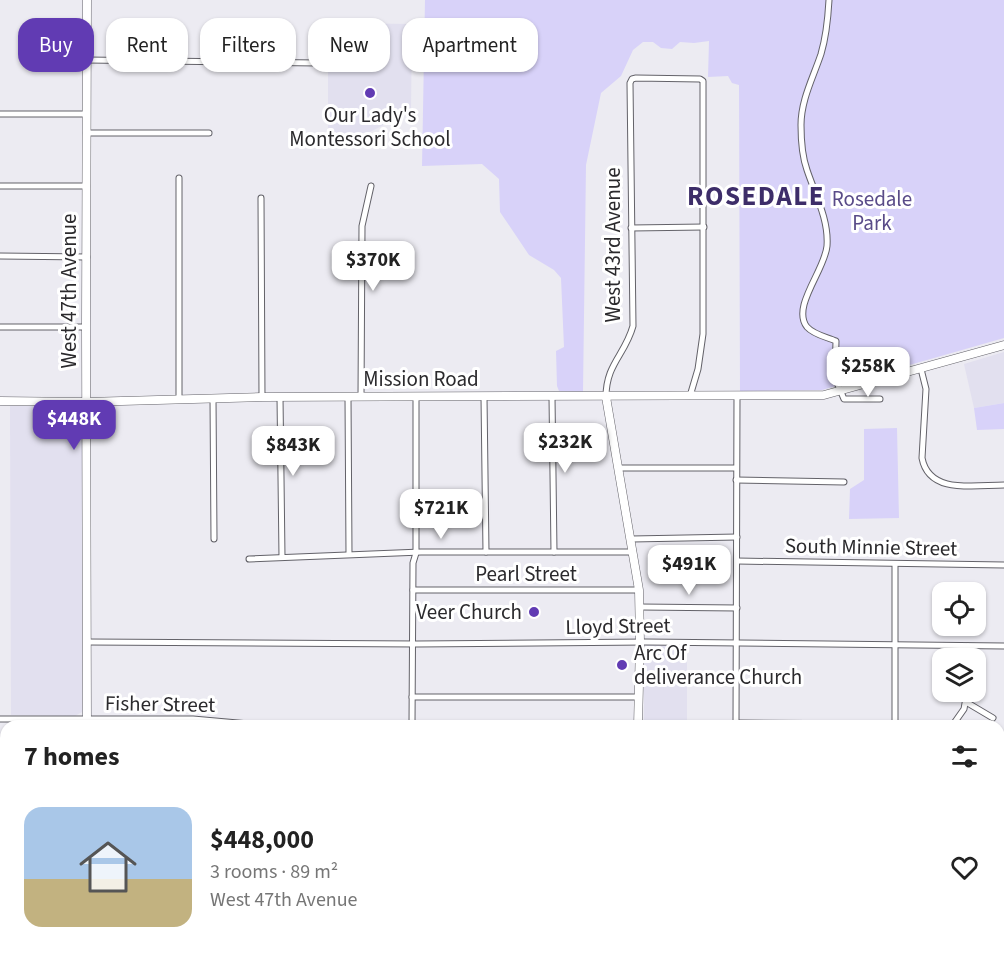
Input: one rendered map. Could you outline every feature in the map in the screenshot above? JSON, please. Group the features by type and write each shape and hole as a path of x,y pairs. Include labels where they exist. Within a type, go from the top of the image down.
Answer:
{"street":[{"name":"West 47th Avenue","path":"87,0 87,18"},
{"path":"829,0 822,52 803,104 801,121 806,168 824,219 827,245 824,261 805,298 802,309 807,327 818,334 836,340 836,378 841,392"},
{"path":"94,60 308,63"},
{"name":"West 47th Avenue","path":"87,72 87,720"},
{"name":"West 43rd Avenue","path":"638,720 639,590 606,397 609,374 630,337 633,326 632,79 700,79 704,81 704,227"},
{"path":"0,114 87,114"},
{"path":"86,133 209,133"},
{"path":"178,399 179,178"},
{"path":"0,186 87,186"},
{"path":"362,398 362,226 371,186"},
{"path":"261,198 262,398"},
{"path":"631,228 704,227 703,334 698,369 690,396"},
{"path":"0,256 87,257"},
{"path":"0,327 86,327"},
{"name":"Mission Road","path":"0,401 824,395 1004,345"},
{"path":"921,369 926,388 922,458 928,473 944,484 1004,485"},
{"name":"Mission Road","path":"841,392 846,400 880,399"},
{"path":"736,720 737,396"},
{"path":"412,720 411,644 413,563 416,553 416,397"},
{"path":"484,397 486,552"},
{"path":"552,397 554,552"},
{"path":"213,398 214,539"},
{"path":"280,398 282,557"},
{"path":"348,398 350,554"},
{"path":"619,468 736,468"},
{"path":"736,480 844,482"},
{"path":"632,539 737,537"},
{"path":"249,559 350,554 633,552"},
{"name":"South Minnie Street","path":"737,561 1004,565"},
{"path":"895,564 895,720"},
{"name":"Pearl Street","path":"413,590 639,590"},
{"path":"640,607 737,609"},
{"name":"Lloyd Street","path":"88,642 411,644 640,642 1004,646"},
{"path":"412,697 639,697"},
{"path":"957,720 966,702 993,718"},
{"name":"Fisher Street","path":"0,719 22,720"},
{"name":"Fisher Street","path":"187,720 202,720"}],"shaded area":[{"name":"Our Lady's Montessori School","path":"390,24 402,24 402,72 411,72 411,111 368,133 328,134 328,72 390,72"},
{"path":"1004,352 1004,403 974,408 964,364"},
{"path":"77,405 81,407 82,412 82,712 75,716 11,715 10,406"},
{"path":"647,645 687,645 687,720 644,720 644,648"}],"green space":[{"name":"Rosedale Park","path":"425,0 1004,0 1004,338 822,390 740,391 739,85 732,83 728,76 708,77 709,41 680,42 672,49 661,48 653,42 643,42 633,50 621,76 601,93 586,165 583,392 559,391 556,351 564,347 561,278 554,270 529,255 500,212 499,179 482,164 422,166 424,72 538,72 538,18 425,18"},
{"path":"1004,403 1004,429 977,430 974,408"},
{"path":"897,428 899,518 849,519 850,489 864,480 864,429"}],"place":[{"name":"Our Lady's Montessori School","path":"370,93"},
{"name":"Veer Church","path":"534,612"},
{"name":"Arc Of deliverance Church","path":"622,665"}],"district":[{"name":"ROSEDALE","path":"756,196"}]}
